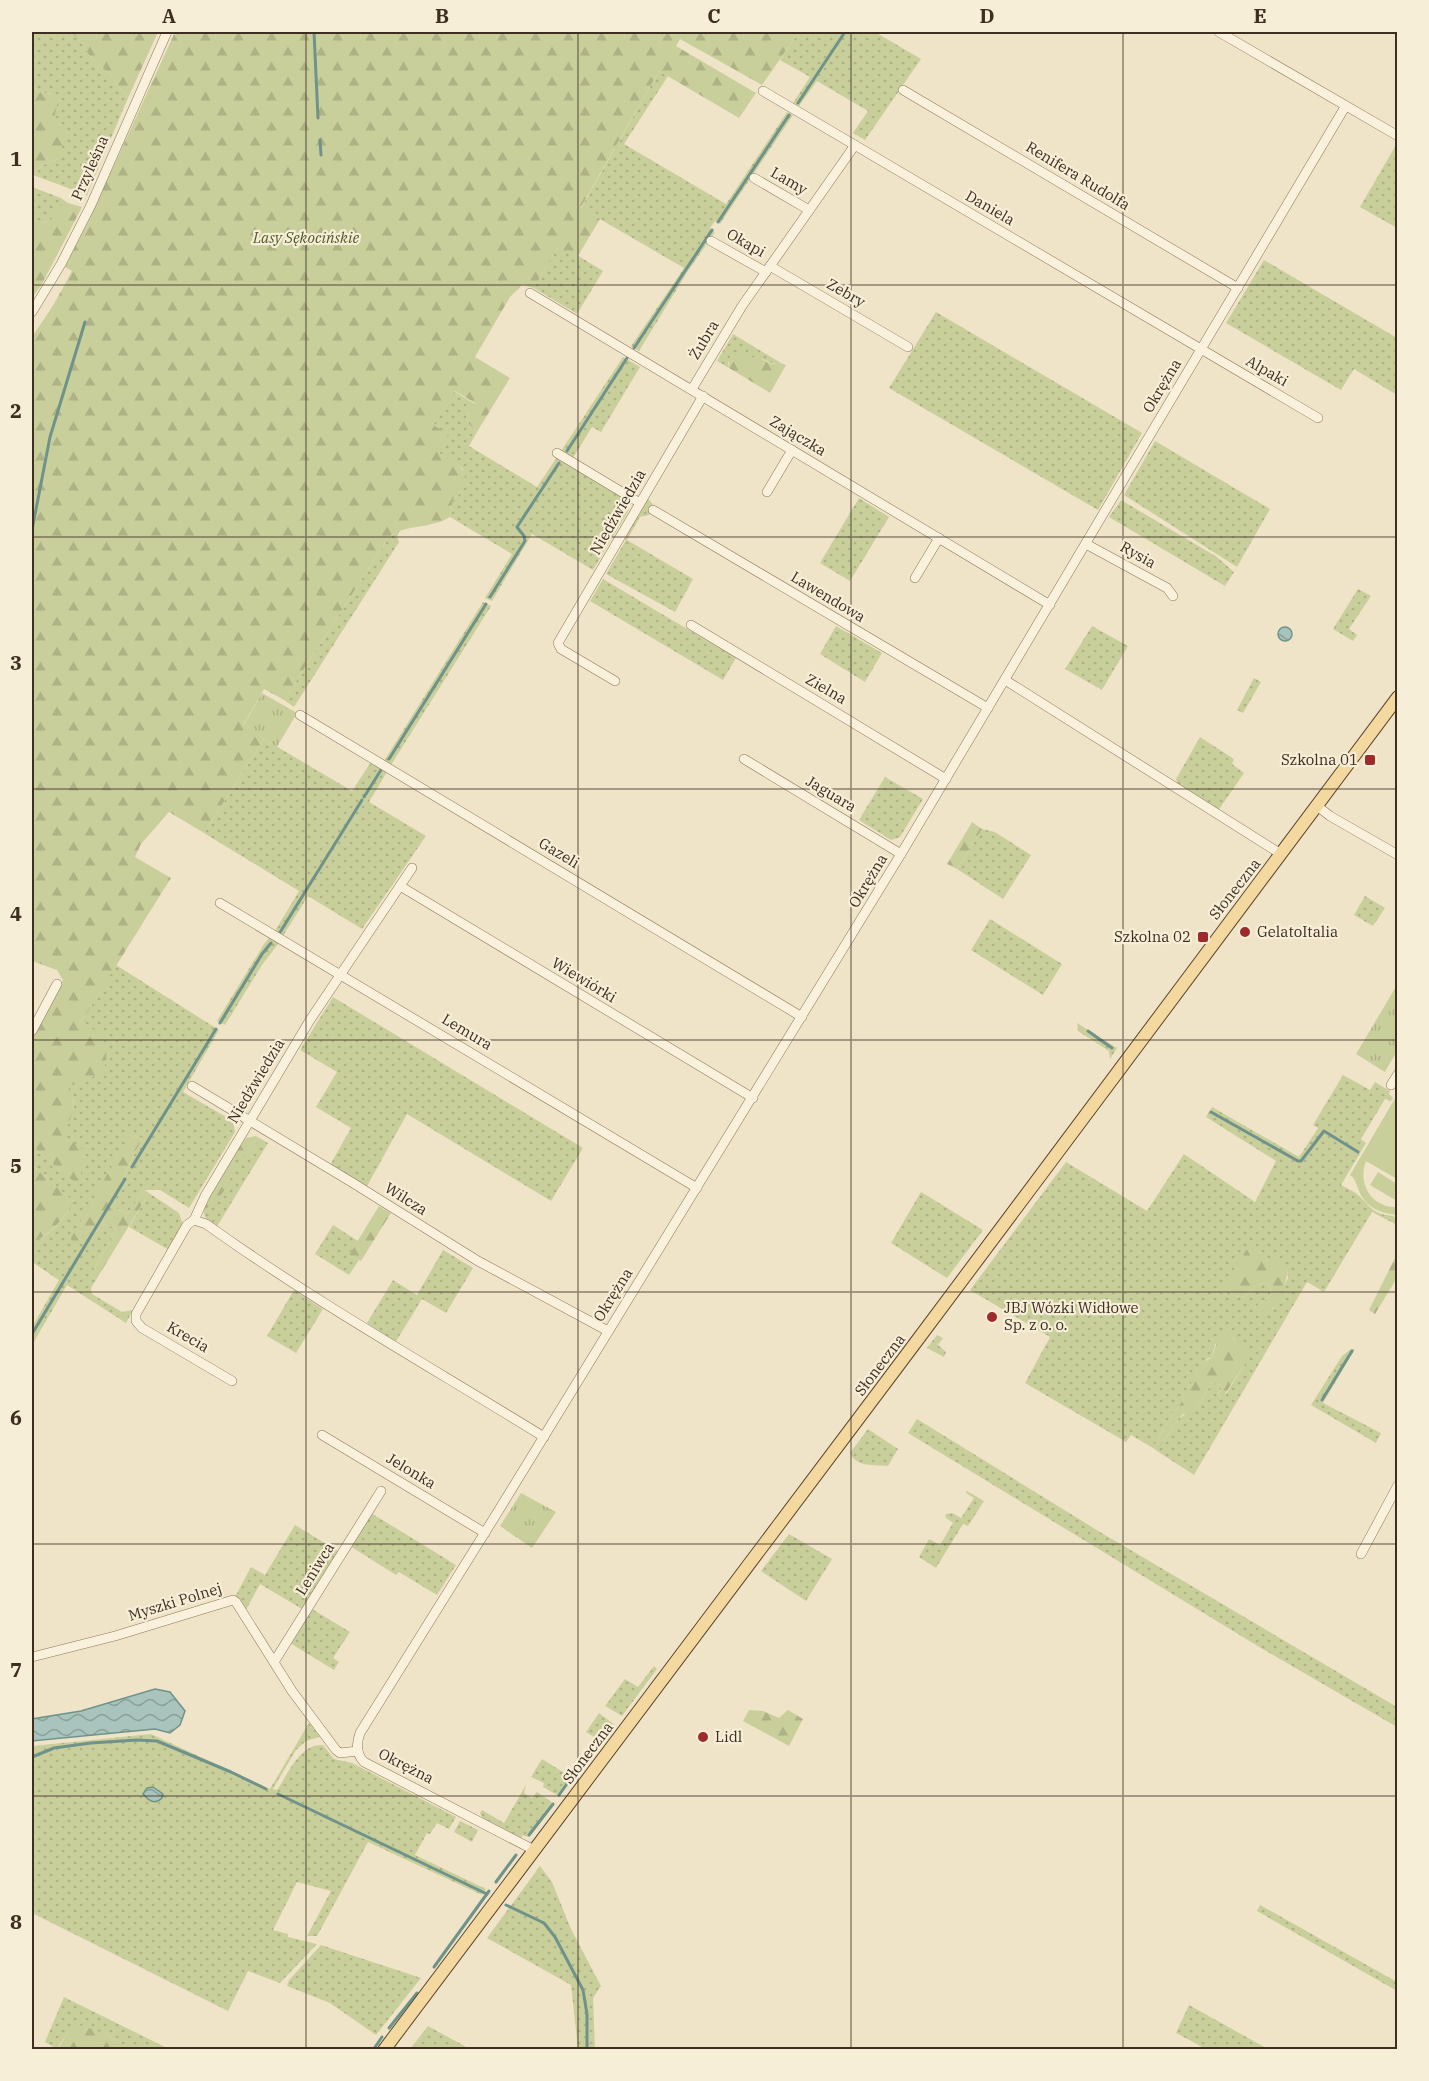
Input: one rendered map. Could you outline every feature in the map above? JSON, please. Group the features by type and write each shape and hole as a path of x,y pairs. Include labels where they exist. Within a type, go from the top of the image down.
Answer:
{"main road":[{"name":"Słoneczna","path":"384,2049 1398,697"}],"street":[{"name":"Przyleśna","path":"32,312 61,264 91,205 167,32"},
{"path":"1219,32 1398,136"},
{"name":"Renifera Rudolfa","path":"903,90 1238,288"},
{"name":"Daniela","path":"764,91 1201,350"},
{"name":"Okrężna","path":"534,1850 364,1762 358,1751 360,1734 902,854 1345,106"},
{"path":"768,269 855,146"},
{"name":"Lamy","path":"754,178 809,210"},
{"name":"Okapi","path":"711,241 768,269"},
{"name":"Żubra","path":"692,389 742,306 768,269"},
{"name":"Zebry","path":"768,269 908,347"},
{"name":"Zajączka","path":"530,293 1050,605"},
{"name":"Alpaki","path":"1201,350 1318,418"},
{"name":"Niedźwiedzia","path":"615,681 561,649 558,643 703,396"},
{"path":"766,492 792,450"},
{"path":"557,453 640,503"},
{"name":"Lawendowa","path":"653,510 988,708"},
{"path":"915,578 939,538"},
{"name":"Rysia","path":"1086,544 1167,588 1173,596"},
{"name":"Zielna","path":"691,625 946,779"},
{"path":"1005,680 1281,854"},
{"name":"Gazeli","path":"300,715 802,1017"},
{"name":"Jaguara","path":"744,759 902,854"},
{"path":"1317,806 1330,816 1398,855"},
{"name":"Niedźwiedzia","path":"136,1314 187,1225 194,1220 205,1196 249,1121 340,974 412,868"},
{"name":"Wiewiórki","path":"400,886 753,1098"},
{"name":"Lemura","path":"220,903 697,1188"},
{"path":"32,1031 57,984"},
{"path":"1391,1085 1398,1074"},
{"name":"Wilcza","path":"192,1086 486,1266 608,1331"},
{"path":"194,1220 206,1224 292,1284 372,1334 544,1437"},
{"name":"Krecia","path":"136,1314 136,1322 142,1328 232,1381"},
{"name":"Jelonka","path":"321,1435 485,1533"},
{"path":"1361,1554 1398,1485"},
{"name":"Leniwca","path":"274,1662 381,1491"},
{"name":"Myszki Polnej","path":"32,1657 115,1636 233,1600 299,1702 336,1750 340,1752 358,1751"}],"green space":[{"path":"32,32 71,32 128,98 87,195 33,175 41,166 58,159 52,94 40,92 32,86"},
{"path":"71,32 158,32 128,98 109,74 89,55"},
{"name":"Lasy Sękocińskie","path":"175,32 799,32 762,85 680,39 676,46 756,93 739,118 659,71 581,207 600,219 578,256 568,250 565,253 557,248 534,288 522,285 510,297 475,357 510,378 477,432 466,418 475,403 455,391 433,425 448,434 440,454 461,468 465,477 463,491 453,499 450,517 443,521 403,530 389,537 284,700 264,689 243,725 264,739 204,833 169,812 141,844 135,857 171,878 81,1022 106,1037 102,1044 107,1058 101,1071 80,1083 71,1085 68,1091 74,1101 74,1107 63,1135 85,1151 78,1185 32,1146 32,1038 63,980 57,970 32,961 32,337 72,271 65,267 90,218"},
{"path":"799,32 875,32 921,59 865,140 853,133 868,111 817,81 799,106 793,103 810,77 780,60"},
{"path":"659,71 668,76 624,144 726,204 787,112 793,115 720,224 715,221 710,228 715,232 639,351 631,346 684,268 581,208"},
{"path":"32,86 40,92 52,94 58,102 55,114 56,123 65,127 66,133 58,159 41,166 33,175 32,174"},
{"path":"1396,145 1398,146 1397,228 1360,207"},
{"path":"32,187 68,203 63,204 48,222 32,223"},
{"path":"63,203 82,207 42,284 32,298 32,223 49,221"},
{"path":"557,248 567,249 603,271 577,314 534,288"},
{"path":"1264,260 1397,338 1397,395 1354,369 1341,390 1226,323"},
{"path":"936,312 1142,433 1098,510 889,388"},
{"path":"733,334 781,363 774,364 746,357 728,362 729,368 717,361"},
{"path":"737,352 772,364 786,365 770,393 729,368 729,358"},
{"path":"623,357 640,367 601,432 592,427 573,458 561,451"},
{"path":"454,391 475,404 466,418 477,432 469,446 537,487 557,457 624,497 629,510 593,570 532,534 492,601 485,598 512,554 450,517 453,499 463,491 463,469 440,454 433,425"},
{"path":"1155,441 1270,509 1237,567 1124,495"},
{"path":"647,497 654,506 649,515 640,517 627,540 693,579 675,612 606,574"},
{"path":"859,498 889,517 850,581 820,563"},
{"path":"1121,500 1217,557 1234,572 1225,586 1109,517"},
{"path":"400,530 397,537 399,542 294,707 284,700 389,537"},
{"path":"603,579 736,658 723,680 590,601"},
{"path":"1358,589 1371,596 1349,629 1357,635 1353,641 1333,629"},
{"path":"483,602 491,606 391,765 384,761"},
{"path":"836,626 882,653 865,682 820,654"},
{"path":"1092,626 1128,646 1102,690 1065,669"},
{"path":"1254,678 1261,682 1243,713 1237,710"},
{"path":"262,693 297,713 277,747 243,726"},
{"path":"1200,737 1234,759 1232,764 1244,773 1217,810 1178,785 1176,779"},
{"path":"264,739 352,791 371,762 387,772 369,802 426,836 362,929 308,896 283,936 275,931 299,891 204,833"},
{"path":"885,777 923,799 900,837 891,840 859,820"},
{"path":"972,822 982,829 957,869 947,864"},
{"path":"982,829 995,832 1031,855 1003,899 957,869"},
{"path":"1365,896 1385,908 1373,926 1354,915"},
{"path":"990,919 1062,964 1043,995 971,950"},
{"path":"270,937 279,943 262,965 225,1025 217,1021 264,944"},
{"path":"116,965 219,1030 183,1092 233,1121 235,1132 189,1208 160,1190 145,1190 127,1214 110,1205 142,1138 130,1134 90,1238 103,1224 117,1228 90,1276 96,1280 91,1288 92,1294 122,1312 133,1310 126,1323 67,1285 32,1345 32,1327 59,1280 32,1262 32,1243 45,1236 56,1226 74,1202 32,1165 32,1146 78,1184 63,1134 74,1107 72,1097 67,1091 71,1085 77,1084 102,1069 106,1062 104,1048 81,1022"},
{"path":"1397,985 1397,1051 1385,1072 1356,1054"},
{"path":"333,997 583,1148 551,1201 407,1114 366,1188 330,1165 351,1128 316,1107 337,1072 300,1050"},
{"path":"1077,1023 1117,1048 1110,1059 1109,1051 1078,1031"},
{"path":"1343,1075 1370,1090 1375,1082 1390,1091 1389,1094 1393,1098 1391,1101 1385,1099 1361,1139 1366,1143 1341,1185 1356,1194 1377,1212 1394,1216 1397,1225 1372,1212 1324,1292 1307,1282 1194,1475 1157,1451 1179,1418 1198,1407 1211,1384 1221,1385 1222,1388 1217,1395 1220,1397 1226,1394 1245,1364 1245,1347 1236,1344 1233,1337 1215,1344 1212,1357 1207,1359 1183,1396 1153,1448 1131,1435 1126,1442 1025,1383 1050,1337 970,1290 1066,1162 1147,1211 1184,1154 1255,1202 1276,1161 1206,1117 1212,1107 1299,1157 1318,1128 1313,1125","holes":["1287,1269 1288,1278 1273,1309 1254,1308 1271,1294 1270,1286 1265,1283 1254,1286 1246,1296 1240,1297 1220,1292"]},
{"path":"1397,1095 1397,1179 1366,1161 1364,1178 1365,1186 1374,1199 1388,1206 1397,1207 1397,1215 1379,1211 1370,1206 1362,1197 1355,1180 1350,1175"},
{"path":"130,1134 142,1138 110,1205 127,1214 145,1190 149,1193 96,1280 90,1276 117,1228 103,1224 90,1238 73,1247 71,1238"},
{"path":"256,1136 268,1143 216,1228 205,1217 204,1209 207,1208 228,1162 233,1156 250,1152 255,1145"},
{"path":"256,1136 255,1145 247,1155 233,1156 246,1138"},
{"path":"228,1162 233,1165 233,1170 228,1183 214,1203 204,1209 206,1202"},
{"path":"32,1165 74,1202 56,1226 32,1243"},
{"path":"1378,1172 1397,1184 1397,1201 1370,1185"},
{"path":"921,1192 983,1230 947,1278 891,1243"},
{"path":"149,1193 179,1213 183,1225 169,1250 129,1227"},
{"path":"379,1206 391,1213 361,1261 349,1255"},
{"path":"333,1225 358,1241 349,1255 359,1260 349,1275 315,1254"},
{"path":"1249,1246 1287,1269 1285,1284 1276,1304 1269,1312 1259,1315 1254,1313 1254,1308 1271,1294 1270,1286 1265,1283 1254,1286 1246,1296 1240,1297 1219,1292"},
{"path":"443,1250 473,1268 446,1313 422,1299 395,1343 367,1323 393,1280 417,1295"},
{"path":"1397,1254 1397,1278 1375,1314 1369,1310"},
{"path":"294,1290 323,1309 296,1353 267,1336"},
{"path":"1231,1334 1236,1344 1249,1350 1245,1364 1223,1397 1217,1396 1222,1388 1221,1385 1211,1384 1198,1407 1189,1415 1183,1414 1179,1418 1157,1451 1153,1448 1172,1414 1181,1403 1203,1363 1212,1357 1218,1338"},
{"path":"937,1335 943,1338 938,1345 946,1352 944,1357 927,1348"},
{"path":"1351,1349 1355,1349 1323,1403 1381,1433 1376,1443 1311,1405 1342,1356"},
{"path":"917,1419 1100,1532 1397,1707 1397,1727 1261,1648 908,1433"},
{"path":"868,1429 898,1449 888,1466 861,1463 856,1461 850,1453"},
{"path":"967,1491 984,1501 968,1526 963,1524 936,1568 919,1557 929,1539 940,1545 953,1523 945,1517 946,1514 952,1513 961,1518 974,1498 966,1493"},
{"path":"521,1493 556,1512 532,1548 500,1526"},
{"path":"371,1513 456,1565 437,1595 399,1572 396,1575 350,1546"},
{"path":"295,1525 338,1551 302,1609 260,1584 246,1614 235,1597 251,1567 265,1575"},
{"path":"789,1534 832,1559 806,1601 761,1571"},
{"path":"312,1609 350,1632 333,1658 339,1662 334,1670 290,1643"},
{"path":"654,1666 657,1669 622,1716 605,1706 625,1679 638,1687"},
{"path":"749,1710 763,1711 779,1718 788,1710 803,1719 789,1746 743,1721"},
{"path":"599,1713 615,1725 602,1742 586,1732"},
{"path":"309,1723 320,1737 306,1741 296,1750 273,1789 277,1790 301,1754 315,1746 323,1745 334,1759 352,1763 456,1817 449,1829 437,1823 430,1834 427,1833 415,1855 486,1889 482,1895 368,1842 317,1936 307,1936 331,1891 297,1882 273,1930 288,1934 288,1937 317,1944 280,1983 248,1971 228,2011 32,1913 32,1746 151,1734 270,1789"},
{"path":"542,1759 571,1777 557,1795 543,1787 544,1783 531,1777"},
{"path":"526,1785 524,1793 532,1798 537,1792 552,1802 527,1837 523,1835 521,1838 483,1818 480,1813 482,1810 504,1823"},
{"path":"460,1821 478,1830 472,1842 454,1832"},
{"path":"540,1866 552,1882 571,1929 601,1986 593,1998 595,2049 578,2049 571,1985 487,1938"},
{"path":"1260,1905 1397,1982 1397,1991 1257,1911"},
{"path":"321,1945 421,1978 376,2035 330,2003 287,1986 289,1980"},
{"path":"64,1997 169,2049 129,2049 106,2034 68,2032 57,2049 45,2042"},
{"path":"1189,2005 1268,2049 1206,2049 1176,2033"},
{"path":"77,2024 106,2034 129,2049 58,2049 72,2025"},
{"path":"428,2026 470,2049 410,2049"}],"water":[{"path":"1282,627 1288,627 1292,634 1288,641 1282,641 1278,637 1278,631"},
{"path":"155,1689 170,1692 185,1711 180,1725 170,1733 155,1729 32,1741 32,1719 81,1711"},
{"path":"153,1787 163,1794 162,1798 154,1802 143,1794 147,1788"}],"waterway":[{"path":"314,32 318,118"},
{"path":"798,103 845,32"},
{"path":"718,222 789,115"},
{"path":"320,140 321,155"},
{"path":"634,348 712,230"},
{"path":"32,530 50,437 85,322"},
{"path":"567,451 627,358"},
{"path":"490,597 525,541 517,527 559,463"},
{"path":"389,759 486,604"},
{"path":"364,797 381,770"},
{"path":"279,934 362,800"},
{"path":"220,1023 271,943"},
{"path":"132,1167 216,1029"},
{"path":"1088,1031 1112,1048"},
{"path":"1211,1112 1298,1161 1301,1161 1324,1131 1358,1152"},
{"path":"32,1334 125,1179"},
{"path":"1322,1400 1352,1351"},
{"path":"32,1757 54,1748 91,1743 157,1741 266,1789"},
{"path":"559,1795 569,1781"},
{"path":"278,1794 487,1894"},
{"path":"529,1835 553,1804"},
{"path":"496,1882 516,1855"},
{"path":"434,1967 489,1891"},
{"path":"506,1905 544,1923 555,1937 583,1990 587,2014 587,2050"},
{"path":"389,2028 417,1993"},
{"path":"373,2050 382,2037"}],"place":[{"name":"Szkolna 01","path":"1370,760"},
{"name":"GelatoItalia","path":"1245,932"},
{"name":"Szkolna 02","path":"1203,937"},
{"name":"JBJ Wózki Widłowe Sp. z o. o.","path":"992,1317"},
{"name":"Lidl","path":"703,1737"}]}
